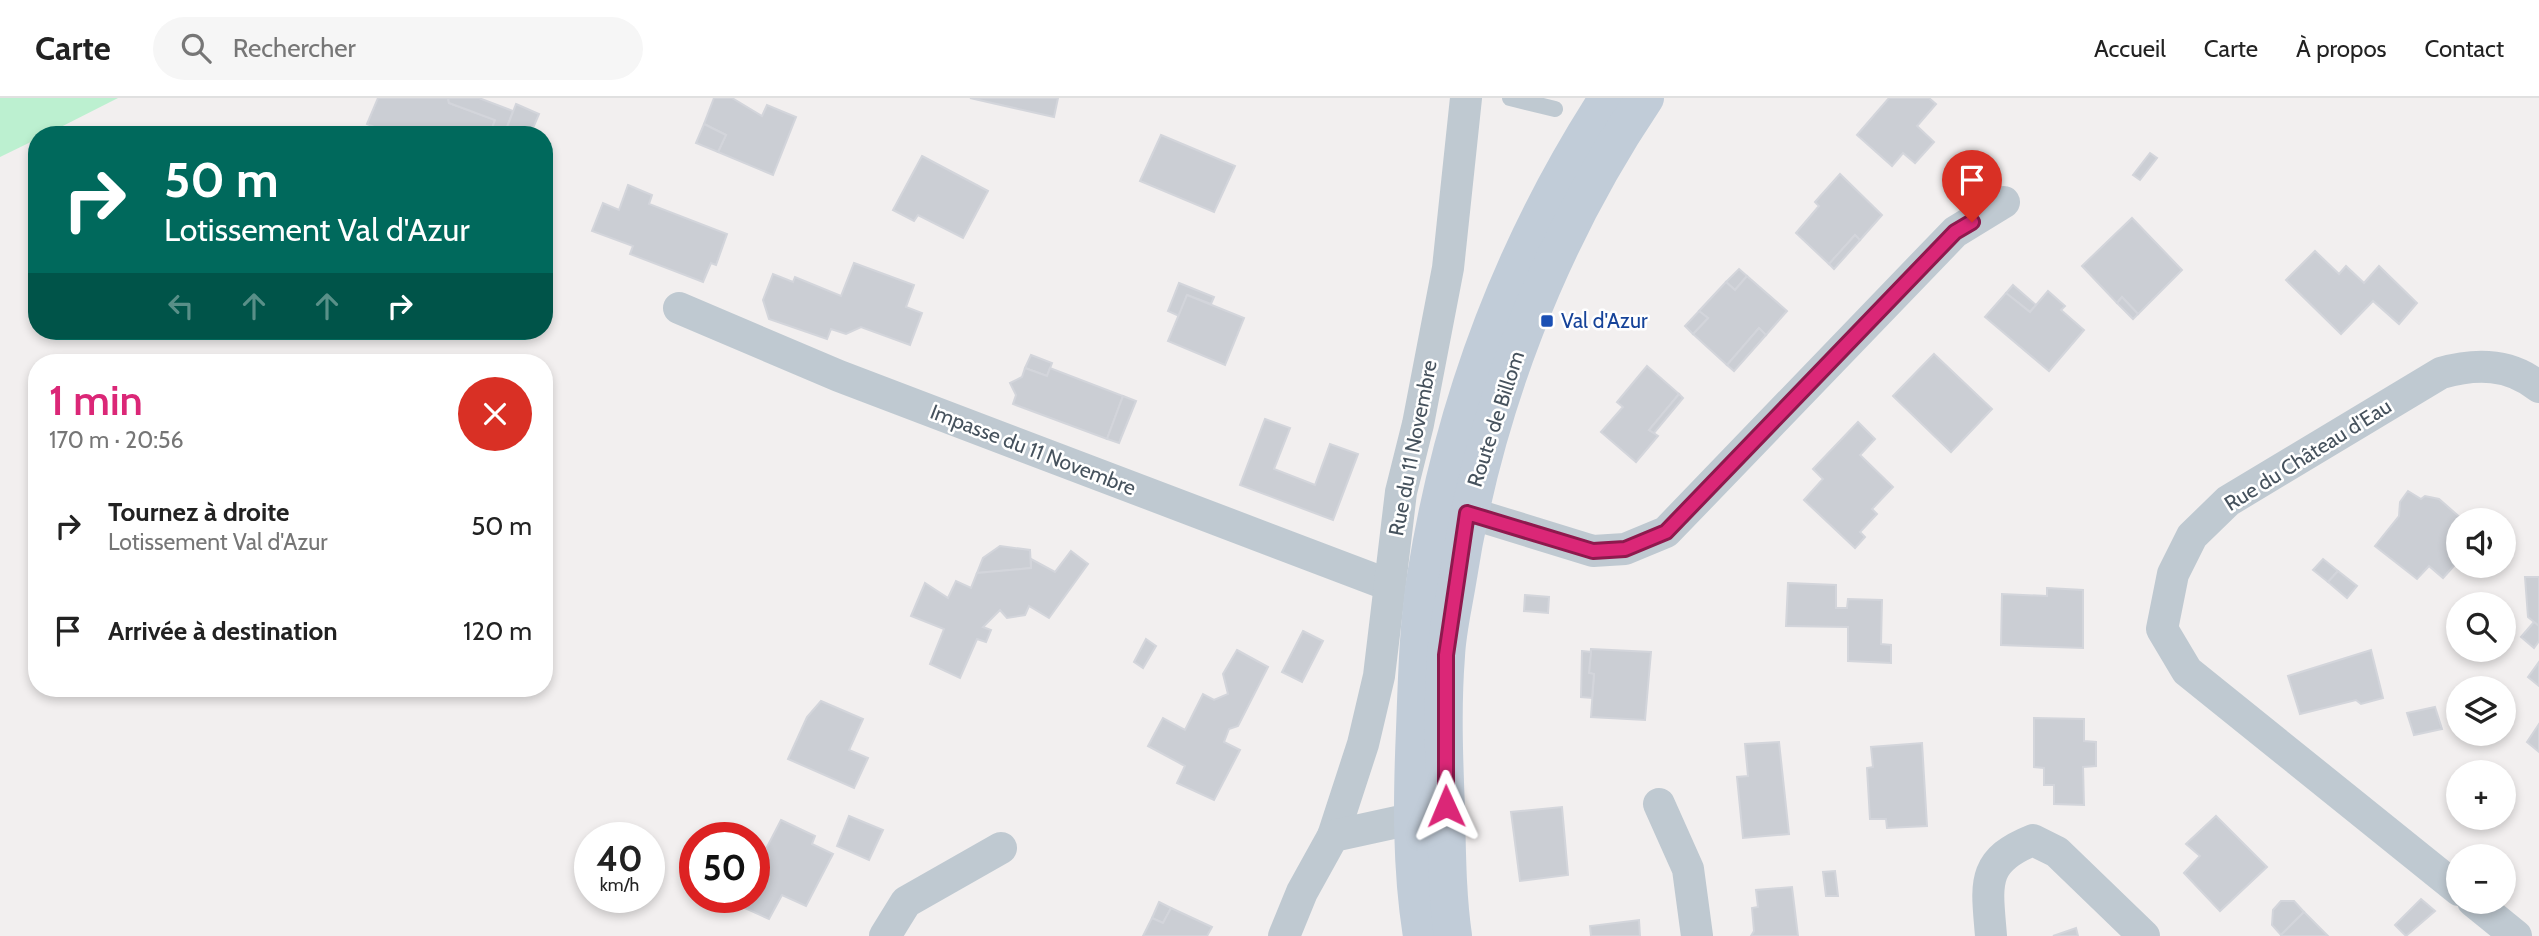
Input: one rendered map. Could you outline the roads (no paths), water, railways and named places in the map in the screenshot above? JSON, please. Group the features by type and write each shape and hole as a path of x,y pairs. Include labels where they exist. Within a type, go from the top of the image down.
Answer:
{"main road":[{"name":"Route de Billom","path":"1453,936 1449,903 1446,809 1446,655 1453,508 1467,396 1500,304 1542,211 1608,98"},
{"name":"Route de Billom","path":"1422,936 1416,897 1411,819 1418,646 1453,508 1497,408 1530,316 1571,225 1617,138 1644,98"}],"street":[{"name":"Rue du 11 Novembre","path":"1284,936 1302,892 1334,836 1363,744 1379,676 1401,492 1418,424 1448,268 1466,98"},
{"path":"1453,508 1593,551 1625,549 1666,532 1955,232 2004,202"},
{"name":"Impasse du 11 Novembre","path":"679,308 839,376 1390,584"},
{"name":"Rue du Château d'Eau","path":"2446,880 2187,671 2162,629 2172,574 2192,536 2228,501 2441,373 2466,365 2492,366 2528,379 2539,387"},
{"path":"1660,804 1688,869 1697,936"},
{"path":"1334,836 1411,819"},
{"path":"1991,936 1988,899 1992,869 2008,850 2033,840 2056,852 2144,936"},
{"path":"885,936 906,902 1001,848"},
{"path":"2489,914 2516,936"}],"lane":[{"path":"1510,98 1555,109"}],"place":[{"name":"Val d'Azur","path":"1547,321"}]}
